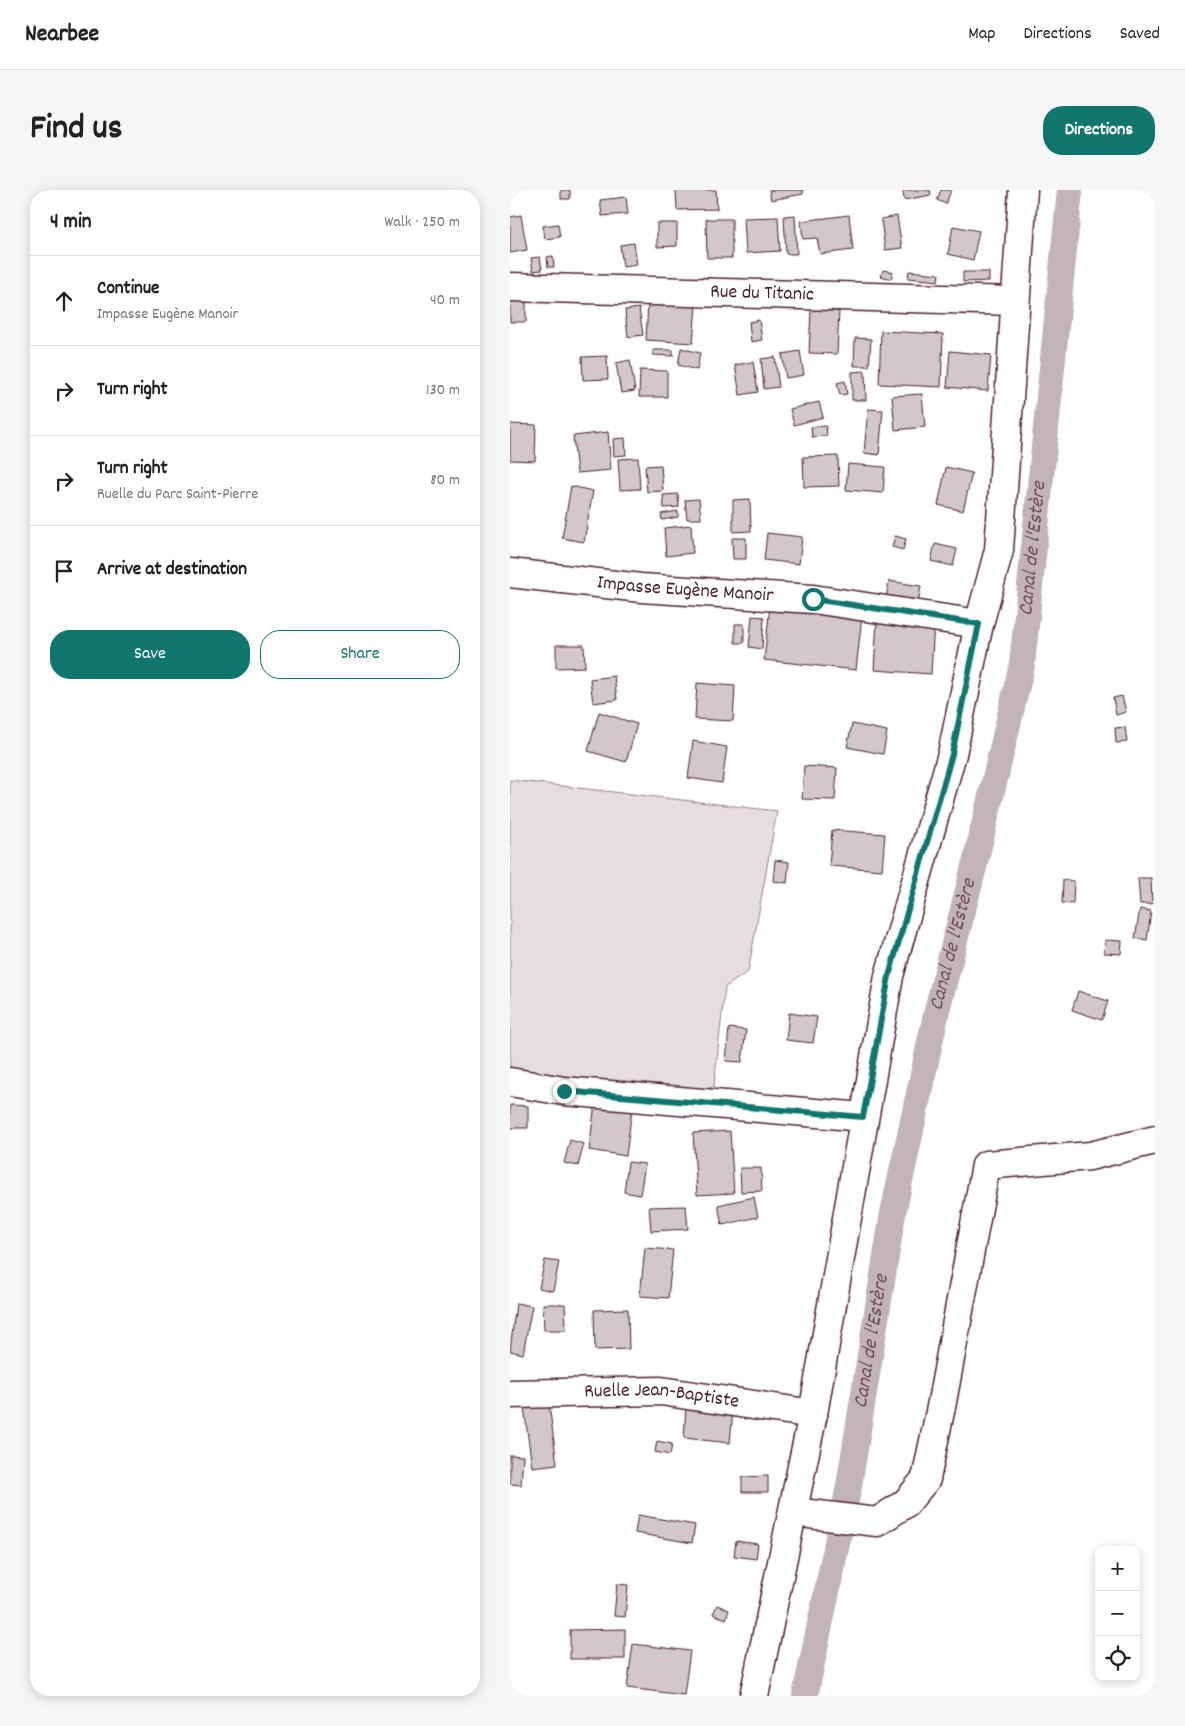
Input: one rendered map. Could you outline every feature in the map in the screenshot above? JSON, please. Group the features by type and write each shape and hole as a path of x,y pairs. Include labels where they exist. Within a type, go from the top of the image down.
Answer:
{"street":[{"path":"754,1696 813,1414 863,1117 889,976 952,754 979,624 999,550 1023,190"},
{"name":"Rue du Titanic","path":"510,287 1015,301"},
{"name":"Impasse Eugène Manoir","path":"510,573 641,588 813,599 979,624"},
{"path":"510,1082 564,1091 863,1117"},
{"path":"793,1512 877,1522 906,1503 926,1479 986,1165 1090,1156 1155,1140"},
{"name":"Ruelle Jean-Baptiste","path":"510,1394 661,1391 813,1414"}],"shaded area":[{"path":"510,780 777,811 748,972 725,987 714,1086 687,1098 510,1071"}],"building":[{"path":"561,190 570,190 570,199 561,199"},
{"path":"676,190 716,190 717,209 677,210"},
{"path":"769,190 803,190 803,194 771,200"},
{"path":"903,190 930,190 931,195 904,200"},
{"path":"941,190 951,190 946,204 937,200"},
{"path":"626,197 628,214 602,216 600,200"},
{"path":"521,215 527,250 510,253 510,217"},
{"path":"795,215 797,254 786,254 784,216"},
{"path":"849,215 853,250 820,254 817,238 803,239 801,221"},
{"path":"897,216 902,248 885,250 881,219"},
{"path":"778,217 780,251 746,253 744,218"},
{"path":"706,219 732,219 732,258 707,258"},
{"path":"657,223 677,223 677,246 657,247"},
{"path":"558,224 560,237 545,239 543,226"},
{"path":"953,226 979,231 973,260 948,254"},
{"path":"634,243 637,265 623,267 620,245"},
{"path":"553,256 554,267 548,267 547,257"},
{"path":"540,257 542,270 533,271 531,258"},
{"path":"883,270 893,272 891,279 881,276"},
{"path":"909,271 939,274 938,281 908,278"},
{"path":"963,272 989,272 989,281 963,282"},
{"path":"510,294 526,294 526,322 510,322"},
{"path":"648,301 696,305 693,343 646,340"},
{"path":"639,308 643,335 628,337 625,310"},
{"path":"811,310 839,311 837,354 809,353"},
{"path":"759,320 762,340 751,342 749,322"},
{"path":"881,331 943,334 941,387 879,384"},
{"path":"855,338 871,339 869,366 854,366"},
{"path":"681,348 700,353 697,370 678,365"},
{"path":"653,350 673,350 673,356 653,355"},
{"path":"800,351 804,375 786,378 782,354"},
{"path":"950,351 991,355 988,391 947,387"},
{"path":"607,356 608,379 583,380 582,357"},
{"path":"775,357 779,387 764,389 761,359"},
{"path":"630,360 635,391 621,393 616,363"},
{"path":"753,362 758,392 740,395 735,365"},
{"path":"640,370 667,371 667,397 639,397"},
{"path":"865,371 866,400 852,400 852,372"},
{"path":"845,381 847,394 840,395 837,383"},
{"path":"922,394 925,427 895,430 892,396"},
{"path":"819,402 823,417 794,425 790,409"},
{"path":"868,409 883,410 879,455 864,453"},
{"path":"510,424 536,425 535,461 510,460"},
{"path":"826,426 827,436 812,437 811,427"},
{"path":"608,432 611,470 577,473 573,436"},
{"path":"625,438 626,455 614,456 613,439"},
{"path":"838,456 839,486 804,487 803,457"},
{"path":"638,458 640,489 620,490 618,459"},
{"path":"848,464 885,467 883,493 846,490"},
{"path":"661,465 663,491 647,492 645,466"},
{"path":"946,467 972,473 963,511 938,505"},
{"path":"571,486 593,491 584,542 562,538"},
{"path":"678,494 679,507 664,508 663,495"},
{"path":"699,499 701,519 687,519 685,500"},
{"path":"750,499 751,531 733,532 733,500"},
{"path":"678,511 678,517 662,520 661,514"},
{"path":"691,525 693,553 666,556 664,528"},
{"path":"767,533 802,537 799,564 764,560"},
{"path":"895,536 906,539 903,550 892,547"},
{"path":"732,538 746,538 746,559 733,559"},
{"path":"935,544 957,549 953,566 931,561"},
{"path":"889,581 921,586 918,604 886,598"},
{"path":"770,606 862,616 856,670 764,660"},
{"path":"752,616 764,617 762,649 749,647"},
{"path":"877,619 934,623 931,674 874,670"},
{"path":"735,624 744,624 744,643 735,643"},
{"path":"556,645 584,645 585,667 556,668"},
{"path":"614,676 617,700 593,703 590,679"},
{"path":"697,683 735,686 733,721 695,719"},
{"path":"1122,696 1126,712 1116,715 1113,698"},
{"path":"599,712 637,724 626,762 588,751"},
{"path":"852,724 887,731 883,754 847,747"},
{"path":"1125,727 1127,742 1116,743 1115,728"},
{"path":"693,741 727,747 722,783 688,778"},
{"path":"804,766 837,768 835,800 802,799"},
{"path":"832,830 885,834 882,870 829,866"},
{"path":"775,860 789,862 787,883 773,881"},
{"path":"1138,878 1151,878 1152,904 1140,904"},
{"path":"1063,880 1074,881 1073,904 1062,903"},
{"path":"1140,909 1151,911 1147,940 1135,938"},
{"path":"1105,940 1122,941 1121,954 1104,953"},
{"path":"1078,991 1108,1001 1102,1020 1072,1010"},
{"path":"789,1013 817,1017 813,1043 786,1040"},
{"path":"729,1028 746,1030 742,1062 726,1061"},
{"path":"595,1104 632,1109 626,1156 589,1150"},
{"path":"510,1105 528,1106 528,1128 510,1128"},
{"path":"730,1131 734,1193 697,1195 693,1133"},
{"path":"570,1140 584,1144 578,1166 564,1163"},
{"path":"628,1162 645,1164 640,1195 624,1192"},
{"path":"740,1168 761,1168 762,1191 741,1192"},
{"path":"754,1197 758,1217 722,1225 718,1205"},
{"path":"686,1206 688,1229 651,1231 649,1207"},
{"path":"645,1248 673,1250 668,1298 640,1296"},
{"path":"545,1260 559,1262 553,1291 539,1288"},
{"path":"516,1303 532,1306 523,1354 510,1351"},
{"path":"543,1304 565,1304 566,1330 544,1330"},
{"path":"628,1309 629,1349 595,1350 594,1310"},
{"path":"549,1404 557,1464 532,1467 524,1407"},
{"path":"686,1405 733,1410 730,1443 684,1438"},
{"path":"657,1441 672,1444 670,1455 655,1452"},
{"path":"510,1455 523,1456 521,1485 510,1484"},
{"path":"768,1476 768,1492 742,1492 742,1477"},
{"path":"638,1515 695,1525 692,1543 635,1533"},
{"path":"736,1541 758,1544 756,1559 734,1556"},
{"path":"617,1584 628,1585 625,1617 614,1616"},
{"path":"717,1605 729,1610 726,1619 713,1614"},
{"path":"625,1629 625,1659 570,1659 570,1630"},
{"path":"633,1644 690,1651 684,1695 627,1688"}],"waterway":[{"name":"Canal de l'Estère","path":"805,1696 849,1486 893,1213 937,1010 975,863 1022,665 1070,190"}],"route":[{"path":"564,1091 863,1117 889,976 952,754 979,624 813,599"}]}
